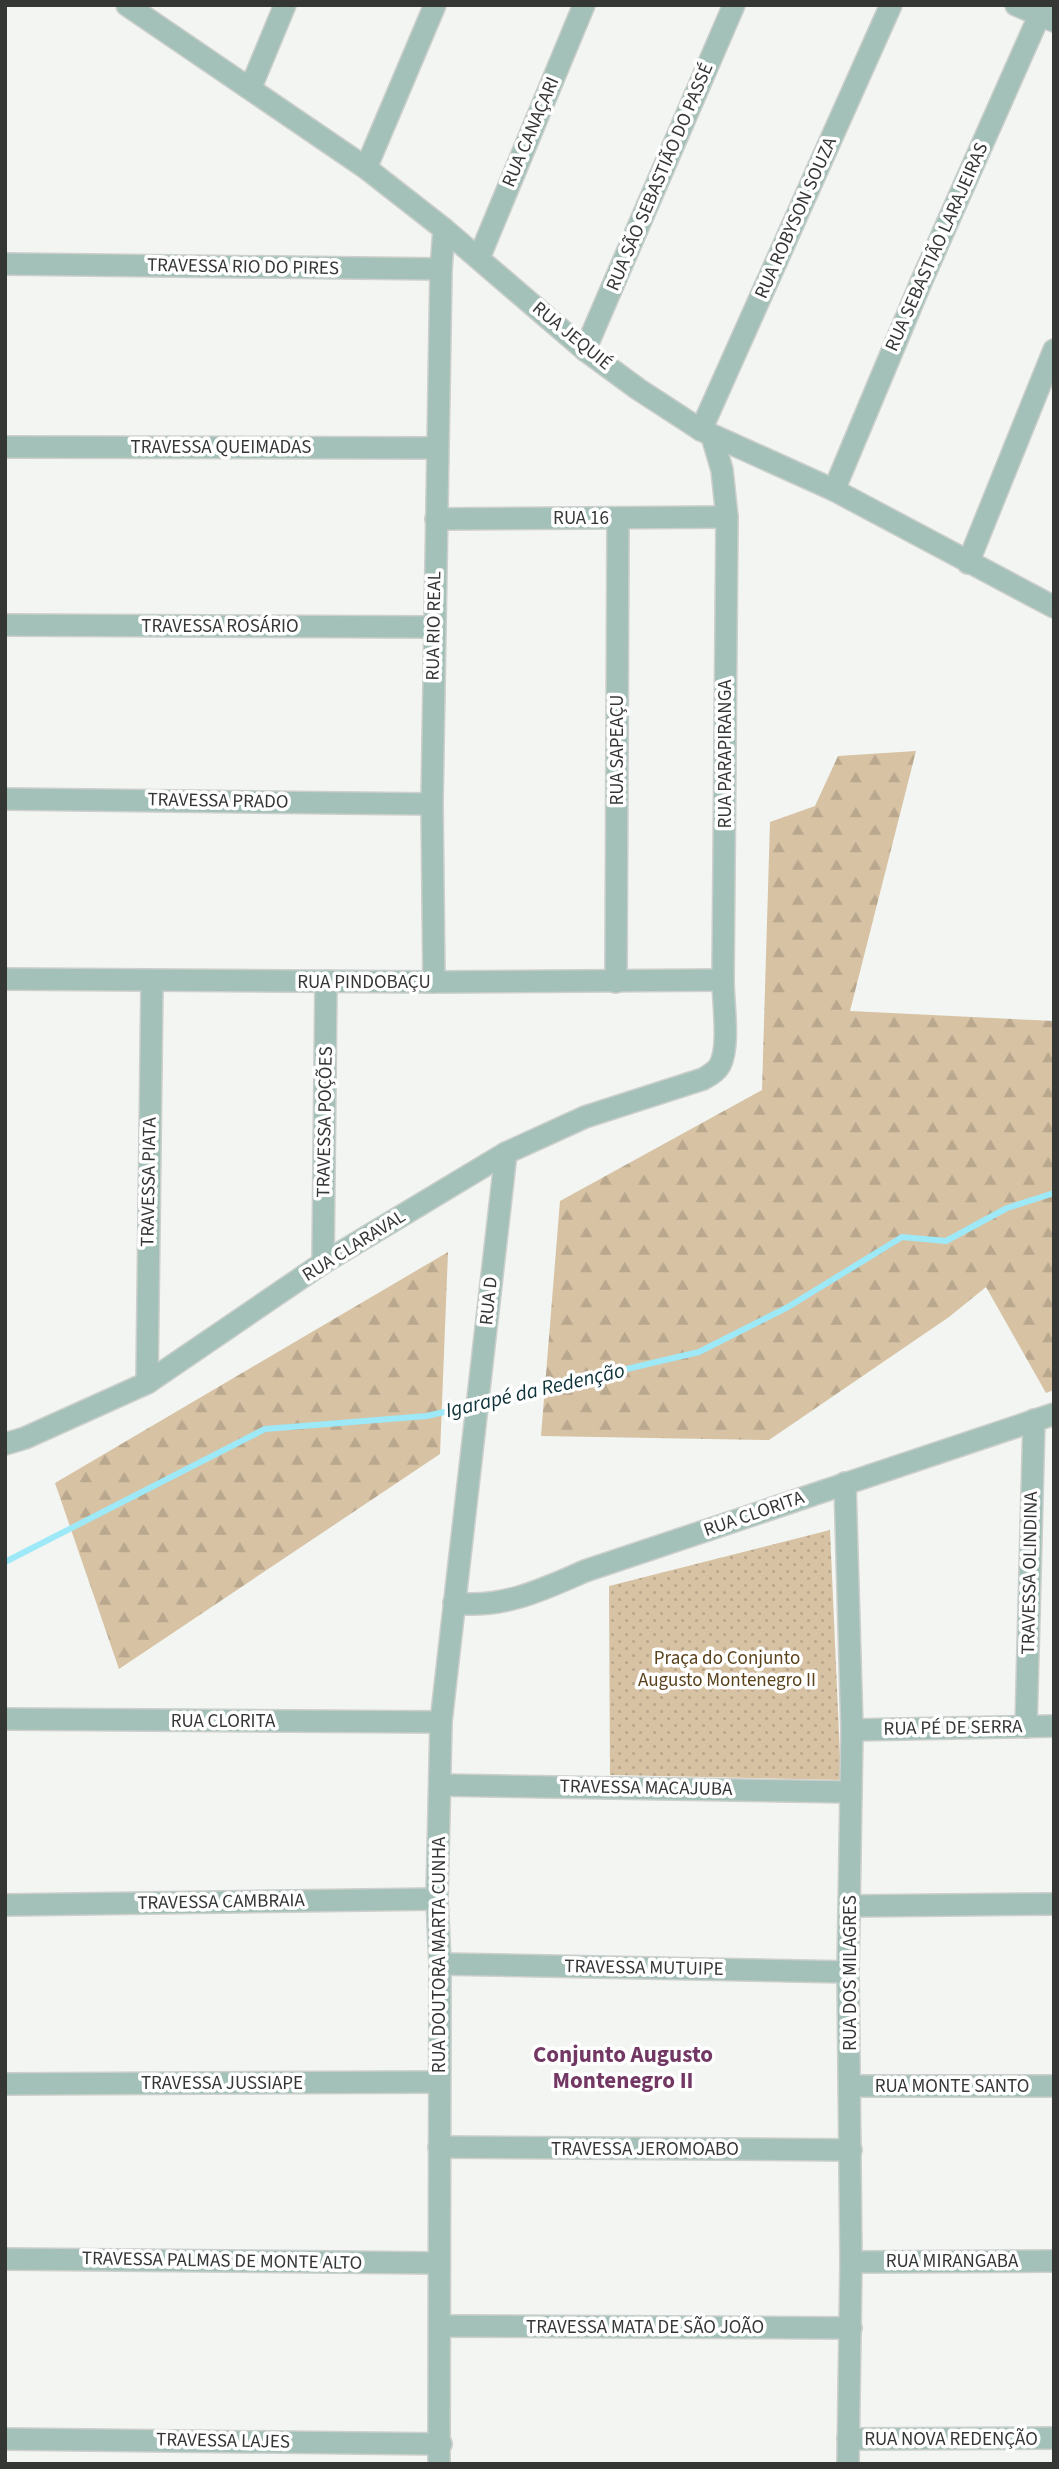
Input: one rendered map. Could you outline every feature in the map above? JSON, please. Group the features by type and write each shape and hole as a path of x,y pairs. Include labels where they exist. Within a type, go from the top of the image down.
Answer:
{"street":[{"name":"RUA JEQUIÉ","path":"127,5 251,87 366,168 444,229 585,349 638,389 707,433 834,491 1054,607"},
{"path":"251,87 285,5"},
{"path":"366,168 435,5"},
{"name":"RUA CANAÇARI","path":"479,258 584,5"},
{"name":"RUA SÃO SEBASTIÃO DO PASSÉ","path":"585,349 734,5"},
{"name":"RUA ROBYSON SOUZA","path":"707,433 891,5"},
{"path":"1016,5 1046,14"},
{"name":"RUA SEBASTIÃO LARAJEIRAS","path":"834,491 922,280 1046,14"},
{"path":"441,269 444,229"},
{"name":"TRAVESSA RIO DO PIRES","path":"5,264 441,269"},
{"name":"RUA RIO REAL","path":"434,982 432,804 441,269"},
{"path":"968,563 1054,350"},
{"name":"RUA PARAPIRANGA","path":"707,433 722,470 727,517 724,1052 720,1065 714,1072"},
{"name":"TRAVESSA QUEIMADAS","path":"5,447 437,448"},
{"name":"RUA 16","path":"436,519 727,517"},
{"name":"RUA SAPEAÇU","path":"616,982 618,518"},
{"name":"TRAVESSA ROSÁRIO","path":"5,625 434,627"},
{"name":"TRAVESSA PRADO","path":"5,799 432,804"},
{"name":"RUA PINDOBAÇU","path":"5,979 434,982 723,980"},
{"name":"TRAVESSA PIATA","path":"147,1383 152,981"},
{"name":"TRAVESSA POÇÕES","path":"323,1263 326,981"},
{"name":"RUA CLARAVAL","path":"5,1444 26,1438 147,1383 323,1263 506,1153 585,1117 703,1079 714,1072"},
{"name":"RUA D","path":"473,1449 506,1153"},
{"name":"RUA CLORITA","path":"454,1603 490,1604 530,1595 585,1571 1044,1417"},
{"name":"TRAVESSA OLINDINA","path":"1026,1727 1044,1417"},
{"name":"RUA DOUTORA MARTA CUNHA","path":"440,2454 438,1899 441,1722 473,1449"},
{"name":"RUA DOS MILAGRES","path":"845,1483 852,1730 848,1972 851,2150 848,2464"},
{"name":"RUA CLORITA","path":"5,1719 441,1722"},
{"name":"RUA PÉ DE SERRA","path":"852,1730 1054,1726"},
{"name":"TRAVESSA MACAJUBA","path":"441,1785 850,1792"},
{"name":"TRAVESSA CAMBRAIA","path":"5,1905 438,1899"},
{"path":"851,1906 1054,1904"},
{"name":"TRAVESSA MUTUIPE","path":"440,1964 848,1972"},
{"name":"TRAVESSA JUSSIAPE","path":"5,2084 438,2082"},
{"name":"RUA MONTE SANTO","path":"850,2086 1054,2086"},
{"name":"TRAVESSA JEROMOABO","path":"439,2147 851,2150"},
{"name":"TRAVESSA PALMAS DE MONTE ALTO","path":"5,2259 439,2263"},
{"name":"RUA MIRANGABA","path":"851,2262 1054,2261"},
{"name":"TRAVESSA MATA DE SÃO JOÃO","path":"440,2326 850,2328"},
{"name":"RUA NOVA REDENÇÃO","path":"848,2439 1054,2438"},
{"name":"TRAVESSA LAJES","path":"5,2439 440,2454"}],"green space":[{"path":"916,751 850,1011 1054,1021 1054,1390 1046,1393 986,1287 949,1317 769,1440 541,1436 560,1201 762,1090 770,822 815,806 838,756"},
{"path":"448,1252 440,1454 119,1669 55,1483"},
{"name":"Praça do Conjunto Augusto Montenegro II","path":"830,1530 841,1780 610,1775 609,1586"}],"waterway":[{"name":"Igarapé da Redenção","path":"5,1562 265,1429 427,1416 699,1352 788,1307 902,1237 946,1241 1007,1208 1054,1193"}],"district":[{"name":"Conjunto Augusto Montenegro II","path":"623,2067"}]}
